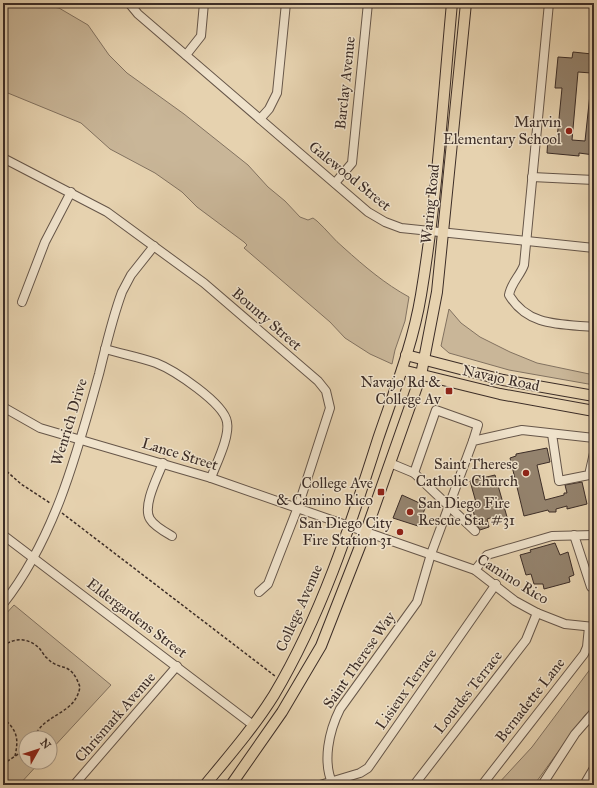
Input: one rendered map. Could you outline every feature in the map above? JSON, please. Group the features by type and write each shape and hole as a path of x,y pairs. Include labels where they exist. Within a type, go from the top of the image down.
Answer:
{"main road":[{"name":"Waring Road","path":"406,355 421,297 430,231 452,3"},
{"name":"Waring Road","path":"425,360 437,292 466,3"},
{"name":"Navajo Road","path":"406,355 503,380 594,396"},
{"name":"College Avenue","path":"205,785 253,725 281,681 306,636 350,526 406,355"},
{"path":"231,785 282,712 321,646 366,531 425,360"},
{"name":"Navajo Road","path":"402,370 500,394 594,411"}],"street":[{"name":"Galewood Street","path":"129,3 138,14 368,212 385,222 401,228 594,248"},
{"path":"186,55 201,36 204,3"},
{"path":"260,119 269,109 277,93 286,3"},
{"name":"Barclay Avenue","path":"335,183 352,163 368,3"},
{"path":"549,3 524,265 520,275 510,287 509,295 514,303 530,317 540,322 594,327"},
{"name":"Bounty Street","path":"3,158 107,212 204,283 318,381 326,391 330,408 298,507 268,584 259,592"},
{"path":"532,177 594,180"},
{"path":"22,302 45,242 70,192"},
{"name":"Wenrich Drive","path":"3,604 16,588 34,558 56,508 81,440 122,292 131,275 154,246"},
{"path":"105,349 157,363 193,385 225,413 228,423 227,434 211,478"},
{"name":"Lance Street","path":"3,407 40,428 211,478 350,526"},
{"name":"Saint Therese Way","path":"332,783 328,756 330,734 334,721 354,688 417,602 431,554 474,441 478,425 436,410 414,473"},
{"path":"474,441 522,430 594,438"},
{"path":"552,434 559,481 589,475 594,453"},
{"path":"163,463 147,507 149,518 152,522 172,536"},
{"path":"390,463 414,473 475,531"},
{"name":"Camino Rico","path":"350,526 475,570 496,584 515,601 537,613 565,624 591,627"},
{"name":"Eldergardens Street","path":"3,535 178,666 253,725"},
{"path":"574,535 591,588 594,586"},
{"path":"475,570 487,555 552,536 594,535"},
{"name":"Lisieux Terrace","path":"320,785 332,783 360,773 368,768 496,584"},
{"name":"Lourdes Terrace","path":"414,785 526,640 537,613"},
{"name":"Bernadette Lane","path":"482,785 584,654 591,627"},
{"name":"Chrismark Avenue","path":"74,785 178,666"},
{"path":"542,785 575,734 594,712"},
{"path":"584,785 594,768"}],"path":[{"path":"3,468 21,484 56,508 281,681"},
{"path":"3,646 15,639 33,643 47,658 54,663 65,666 74,673 80,687 74,702 66,710 44,723 39,730"},
{"path":"3,718 15,730 17,745 15,756"},
{"path":"3,764 18,754"}],"shaded area":[{"path":"3,3 29,3 59,8 88,25 109,55 127,73 184,114 248,165 268,187 285,201 300,217 308,220 313,218 321,224 340,245 367,268 383,281 409,297 405,321 392,364 370,354 345,338 330,322 244,248 247,245 244,242 197,207 182,192 155,173 110,149 81,123 3,91"},
{"path":"449,309 461,323 480,337 537,363 594,375 594,385 509,370 449,353 441,346"},
{"path":"14,605 111,685 58,742 58,730 18,730 18,770 33,770 19,785 3,785 3,617"},
{"path":"594,664 594,707 585,715 534,785 497,785 532,747"}],"building":[{"path":"573,52 592,54 591,73 578,72 572,140 585,141 590,94 594,94 594,155 579,153 579,156 547,153 548,138 557,139 562,88 555,88 558,57 572,58"},
{"path":"547,448 550,462 537,465 545,500 567,493 565,485 582,482 587,504 567,509 567,506 556,509 556,512 549,512 548,510 524,516 510,458 516,456 516,454"},
{"path":"495,475 507,517 498,520 497,516 487,519 489,527 480,530 472,507 477,506 470,481"},
{"name":"San Diego Fire Rescue Sta. #31","path":"402,495 426,506 418,526 393,518"},
{"path":"555,543 560,555 568,552 574,575 569,577 570,582 544,589 543,584 534,584 531,574 526,575 520,555 531,552 530,550"}],"place":[{"name":"Marvin Elementary School","path":"569,131"},
{"name":"Navajo Rd & College Av","path":"449,391"},
{"name":"Saint Therese Catholic Church","path":"526,473"},
{"name":"College Ave & Camino Rico","path":"381,492"},
{"name":"San Diego Fire Rescue Sta. #31","path":"410,512"},
{"name":"San Diego City Fire Station 31","path":"400,532"}]}
